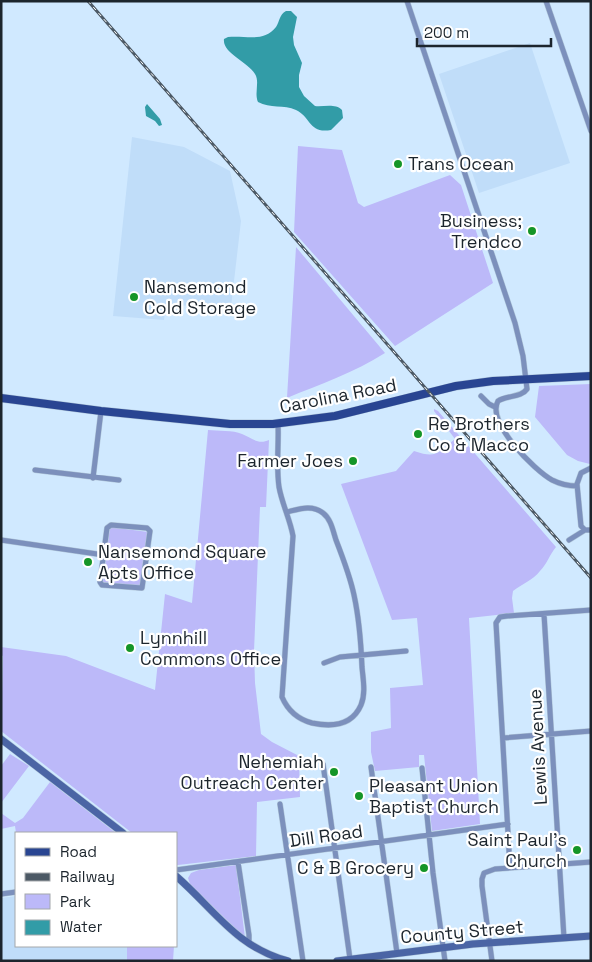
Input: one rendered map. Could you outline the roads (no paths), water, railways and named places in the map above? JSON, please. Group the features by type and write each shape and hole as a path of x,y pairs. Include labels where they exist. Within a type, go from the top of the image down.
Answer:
{"main road":[{"name":"Carolina Road","path":"1,398 101,411 230,424 278,424 335,416 456,386 526,379 591,376"}],"street":[{"path":"407,1 515,323 523,356 527,389 524,394 501,399 495,407"},
{"path":"546,1 589,120 591,131"},
{"path":"481,396 495,407 504,431 528,461 560,484 577,486"},
{"path":"93,478 101,411"},
{"path":"278,424 278,478 282,498 292,527 293,545 282,691 288,708 301,719 324,726 335,725 346,721 356,713 362,703 364,688 354,594 329,521 324,514 315,509 306,508 287,512"},
{"path":"588,530 581,526 577,486 581,473 591,468"},
{"path":"35,470 119,480"},
{"path":"109,526 147,528 150,531 142,588 101,584 104,555 107,528 109,526"},
{"path":"569,540 588,530"},
{"path":"1,540 104,555"},
{"path":"510,868 497,620 500,617 591,610"},
{"name":"Lewis Avenue","path":"544,614 564,938"},
{"path":"324,663 337,658 406,651"},
{"path":"503,738 591,731"},
{"path":"1,739 122,832"},
{"path":"323,764 350,959"},
{"path":"370,767 397,953"},
{"path":"422,768 445,961"},
{"path":"280,804 303,961"},
{"name":"Dill Road","path":"178,870 508,824"},
{"path":"238,862 249,944"},
{"path":"492,961 482,886 484,873 490,870 591,862"},
{"path":"178,878 236,934 249,944 270,955 288,961"},
{"path":"1,894 15,892"},
{"name":"County Street","path":"337,961 490,943 591,936"}],"water":[{"path":"286,11 291,11 297,17 293,37 294,45 302,63 299,87 304,96 315,106 333,106 342,110 343,118 331,130 318,130 301,113 291,108 258,102 255,74 247,65 231,53 224,44 224,39 228,37 260,37 266,35 276,27 281,16"},
{"path":"147,104 160,119 162,125 159,126 155,121 146,116 145,107"}],"railway":[{"path":"88,1 591,578"}],"place":[{"name":"Trans Ocean","path":"398,164"},
{"name":"Business; Trendco","path":"532,231"},
{"name":"Nansemond Cold Storage","path":"134,297"},
{"name":"Re Brothers Co & Macco","path":"418,434"},
{"name":"Farmer Joes","path":"353,461"},
{"name":"Nansemond Square Apts Office","path":"88,562"},
{"name":"Lynnhill Commons Office","path":"130,648"},
{"name":"Nehemiah Outreach Center","path":"334,772"},
{"name":"Pleasant Union Baptist Church","path":"359,796"},
{"name":"Saint Paul's Church","path":"577,850"},
{"name":"C & B Grocery","path":"424,868"}]}
